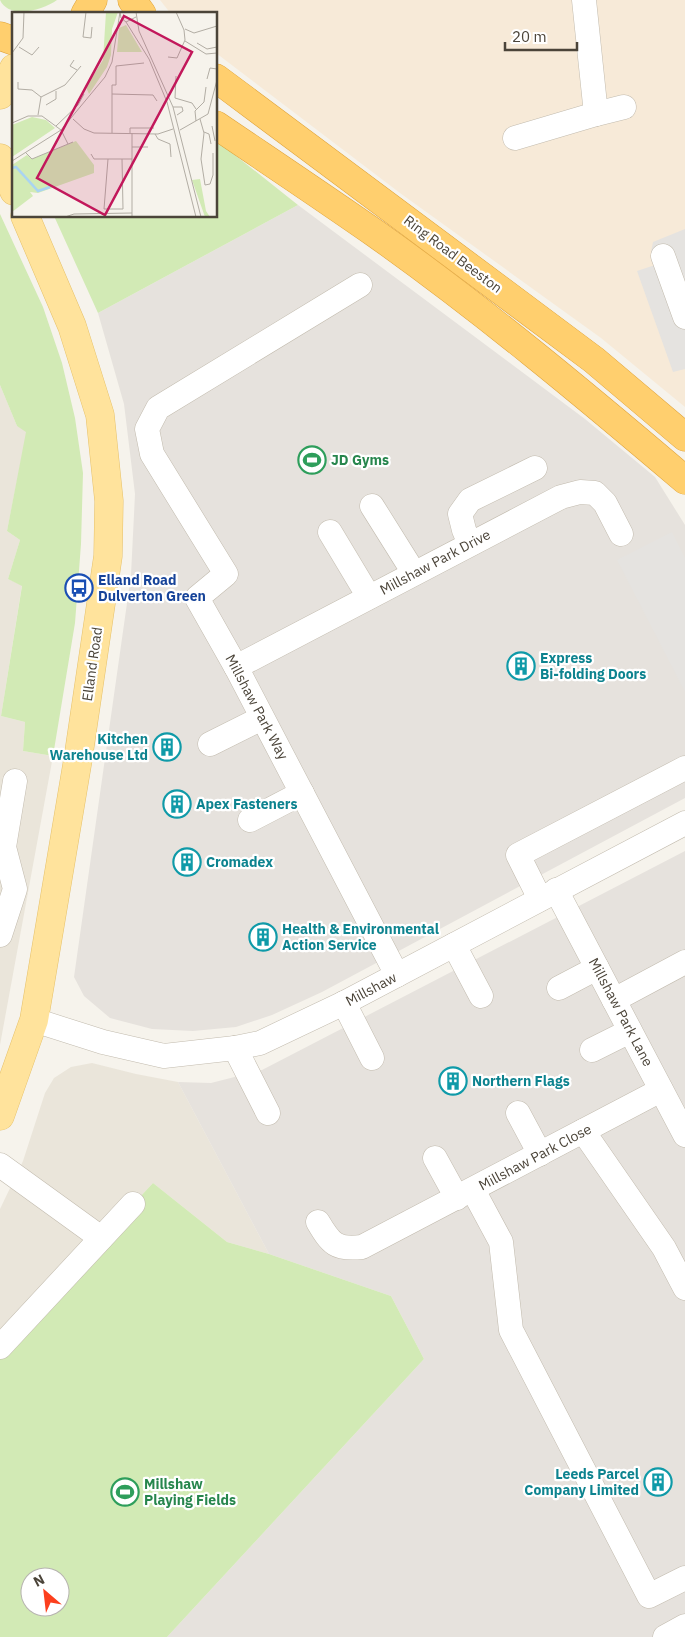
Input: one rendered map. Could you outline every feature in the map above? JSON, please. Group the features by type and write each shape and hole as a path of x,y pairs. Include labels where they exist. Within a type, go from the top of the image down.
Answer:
{"highway":[{"path":"86,12 93,0"},
{"path":"132,0 141,12"},
{"path":"0,36 12,40"},
{"name":"Ring Road Beeston","path":"218,79 594,360 685,437"},
{"path":"218,126 400,252 583,393 685,480"}],"main road":[{"path":"0,95 12,72"},
{"path":"0,158 12,185"},
{"name":"Elland Road","path":"0,1116 34,1020 78,759 108,556 109,501 100,415 72,326 26,218"}],"street":[{"path":"584,0 596,114"},
{"path":"515,138 624,107"},
{"path":"663,256 685,317"},
{"name":"Millshaw Park Way","path":"360,286 158,408 147,428 152,454 226,574 197,598 236,667 397,975"},
{"path":"470,544 460,514 470,500 535,468"},
{"name":"Millshaw Park Drive","path":"236,667 561,497 580,492 595,493 605,503 620,534"},
{"path":"372,506 414,573"},
{"path":"330,532 369,597"},
{"path":"210,744 262,718"},
{"name":"Millshaw Park Lane","path":"685,768 518,855 548,894 597,968 685,1135"},
{"path":"0,935 15,889 4,847 15,781"},
{"path":"250,820 302,793"},
{"name":"Millshaw","path":"34,1020 102,1042 164,1056 235,1048 260,1043 344,1003 685,823"},
{"path":"454,945 481,996"},
{"path":"614,1000 685,962"},
{"path":"560,988 597,968"},
{"path":"344,1003 372,1058"},
{"path":"592,1050 630,1031"},
{"path":"235,1048 268,1113"},
{"name":"Millshaw Park Close","path":"318,1222 329,1241 345,1249 362,1247 662,1090"},
{"path":"518,1113 540,1154"},
{"path":"584,1131 664,1248 685,1288"},
{"path":"435,1158 501,1242 511,1330 650,1596 685,1578"},
{"path":"0,1165 101,1238"},
{"path":"0,1347 134,1204"},
{"path":"665,1637 685,1626"}],"shaded area":[{"path":"160,0 685,0 685,407 601,338 400,193 218,55 218,12 169,12"},
{"path":"298,205 585,419 655,477 685,525 685,798 322,992 272,1015 236,1027 193,1031 152,1029 110,1018 84,996 74,977 131,575 135,494 124,404 98,313"},
{"path":"685,229 685,369 673,372 637,271 655,265 651,252 653,242"},
{"path":"0,385 17,426 27,431 7,531 20,540 8,579 22,585 1,716 25,722 23,751 53,756 0,1045"},
{"path":"672,532 685,558 685,692 617,560"},
{"path":"685,851 685,1637 167,1637 424,1359 391,1296 269,1254 178,1082 211,1083 262,1070"},
{"path":"92,1063 178,1082 269,1254 227,1242 153,1183 0,1347 0,1209 23,1161 45,1093 54,1078 71,1067"}],"green space":[{"path":"0,0 57,0 35,10 18,11 4,6"},
{"path":"218,142 298,205 98,313 55,218 218,218"},
{"path":"0,214 43,307 62,363 75,418 83,473 81,544 75,623 53,756 23,751 25,722 1,716 22,586 8,579 20,540 7,531 26,432 17,426 0,385"},
{"name":"Millshaw Playing Fields","path":"153,1183 227,1242 269,1254 391,1296 424,1359 167,1637 0,1637 0,1347"}],"place":[{"name":"JD Gyms","path":"312,460"},
{"name":"Elland Road Dulverton Green","path":"79,588"},
{"name":"Express Bi-folding Doors","path":"521,666"},
{"name":"Kitchen Warehouse Ltd","path":"167,747"},
{"name":"Apex Fasteners","path":"177,804"},
{"name":"Cromadex","path":"187,862"},
{"name":"Health & Environmental Action Service","path":"263,937"},
{"name":"Northern Flags","path":"453,1081"},
{"name":"Leeds Parcel Company Limited","path":"658,1482"},
{"name":"Millshaw Playing Fields","path":"125,1492"}]}
